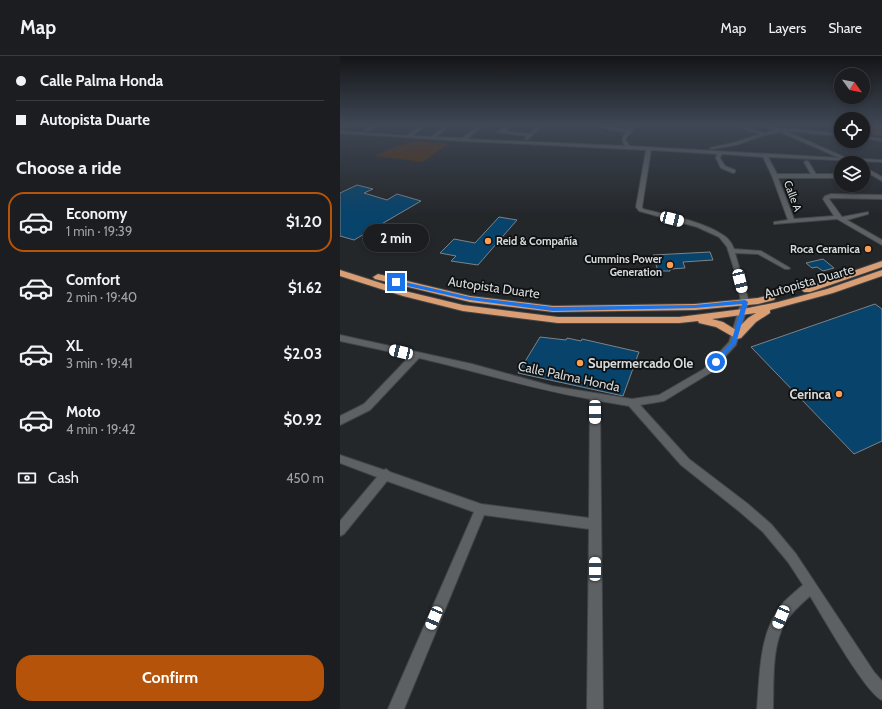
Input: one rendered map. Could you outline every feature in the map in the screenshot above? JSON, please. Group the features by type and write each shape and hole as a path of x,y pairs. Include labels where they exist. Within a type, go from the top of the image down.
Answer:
{"highway":[{"name":"Autopista Duarte","path":"340,273 406,294 463,308 558,320 692,319 744,307 758,301 808,290 882,264"},
{"name":"Autopista Duarte","path":"340,265 382,278 470,299 553,309 744,307 779,304 830,291 882,273"},
{"path":"692,319 719,324 737,335 752,320 779,304"}],"street":[{"path":"648,154 639,206 641,210 715,232 721,236 728,243 738,272 744,307"},
{"path":"719,154 718,158 723,167 733,171"},
{"path":"742,154 834,159"},
{"name":"Calle A","path":"765,156 775,176 792,222"},
{"path":"870,161 882,161"},
{"path":"806,162 815,177"},
{"path":"870,172 882,180"},
{"path":"775,176 834,176"},
{"path":"882,198 827,197 826,199 840,218 882,243"},
{"path":"776,223 840,218 866,213"},
{"path":"731,251 758,252 787,268"},
{"name":"Calle Palma Honda","path":"340,338 416,356 472,367 552,388 632,403 661,398 707,371 733,343 737,335 744,307"},
{"path":"340,421 367,407 416,356"},
{"path":"595,396 595,709"},
{"path":"632,403 686,462 767,528 792,558 869,677 882,693"},
{"path":"340,459 386,474 481,509 594,524"},
{"path":"340,530 386,474"},
{"path":"396,709 481,509"},
{"path":"765,709 768,656 773,636 781,617 789,606 811,586"}],"shaded area":[{"path":"379,154 433,154 423,162 376,156"}],"building":[{"path":"357,185 373,189 364,193 387,200 397,194 421,201 354,240 340,236 340,193"},
{"name":"Reid & Compañía","path":"499,217 517,220 478,265 451,261 456,256 440,253 454,239 475,243"},
{"name":"Cummins Power Generation","path":"710,252 713,260 683,262 685,268 670,269 670,271 658,271 653,255"},
{"path":"823,259 834,268 823,271 817,267 812,268 806,263"},
{"name":"Cerinca","path":"875,304 882,309 882,441 854,454 751,347"},
{"name":"Supermercado Ole","path":"540,337 566,340 567,338 581,341 582,339 639,352 623,396 518,373"}],"place":[{"name":"Reid & Compañía","path":"488,241"},
{"name":"Roca Ceramica","path":"868,249"},
{"name":"Cummins Power Generation","path":"670,265"},
{"name":"Supermercado Ole","path":"580,363"},
{"name":"Cerinca","path":"839,394"}],"route":[{"path":"396,282 470,299 553,309 695,307 745,302 737,335 733,343 716,362"}]}
